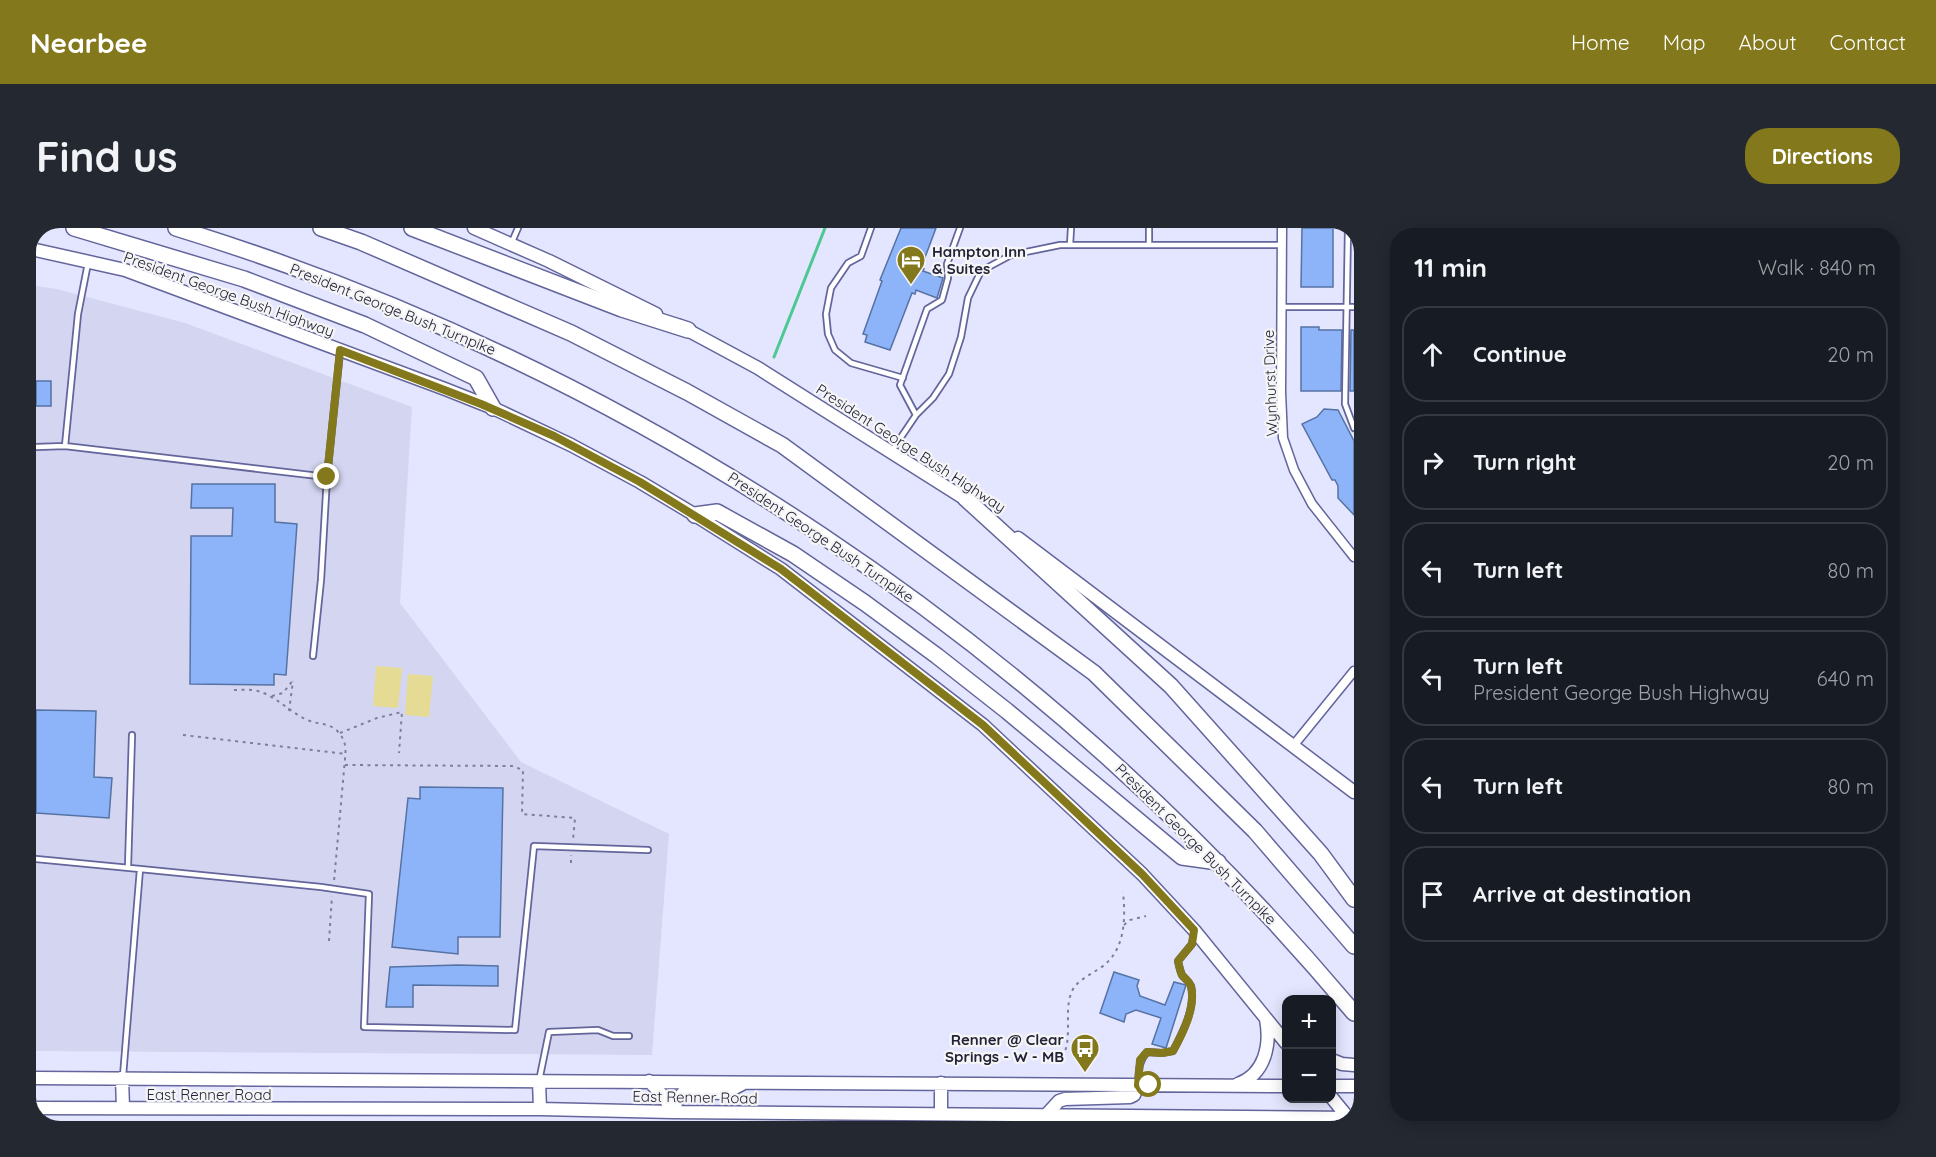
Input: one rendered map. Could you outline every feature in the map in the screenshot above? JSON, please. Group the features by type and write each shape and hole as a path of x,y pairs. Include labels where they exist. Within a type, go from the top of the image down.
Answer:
{"highway":[{"path":"74,228 244,279 365,325 476,378 493,408"},
{"name":"President George Bush Turnpike","path":"176,228 318,276 455,333 598,402 735,479 868,566 995,660 1107,756 1218,862 1282,930 1354,1013"},
{"path":"321,228 412,264 571,333 687,392 782,445 1094,673 1255,831 1354,946"},
{"path":"412,228 622,309 688,330"},
{"path":"965,498 1171,686 1321,854 1354,899"},
{"path":"695,515 717,512 794,554 937,656 1182,857 1218,862"}],"main road":[{"name":"President George Bush Highway","path":"474,228 498,233 511,244 688,330 758,368 965,498 1354,792"},
{"name":"President George Bush Highway","path":"36,250 125,270 493,408 597,459 695,515 781,569 983,725 1142,874 1194,930 1282,1037"},
{"path":"1266,1018 1282,1029"},
{"path":"1233,1085 1247,1080 1259,1068 1267,1052 1269,1035 1266,1018"},
{"path":"1336,1062 1354,1065"},
{"name":"East Renner Road","path":"36,1078 1282,1086"},
{"path":"122,1078 123,1108"},
{"path":"539,1081 540,1109"},
{"path":"649,1082 664,1097 673,1112"},
{"path":"673,1112 677,1100 684,1092 725,1093 746,1082"},
{"path":"941,1083 941,1114"},
{"path":"1047,1114 1059,1101 1065,1099 1130,1097 1134,1095 1138,1085"},
{"path":"1336,1086 1354,1086"},
{"path":"1336,1102 1351,1119"},
{"name":"East Renner Road","path":"36,1108 540,1109 1351,1119"}],"street":[{"name":"Wynhurst Drive","path":"1282,228 1283,438 1294,470 1312,504 1353,554"},
{"path":"1293,746 1354,671"}],"lane":[{"path":"511,244 518,228"},
{"path":"871,228 861,256 848,263 831,288 826,314 828,334 835,350 850,363 903,378"},
{"path":"916,415 900,385 927,309 942,300 948,279 947,264 960,228"},
{"path":"1070,245 1071,228"},
{"path":"1149,228 1149,244"},
{"path":"1348,228 1345,404 1354,428"},
{"path":"891,452 916,415 933,399 949,374 961,337 968,298 981,271 1011,255 1060,245 1282,245"},
{"path":"65,446 78,314 88,262"},
{"path":"1347,277 1354,277"},
{"path":"1281,307 1354,307"},
{"path":"314,656 327,477 340,350"},
{"path":"36,447 65,446 327,477"},
{"path":"128,867 132,735"},
{"path":"36,859 369,894 364,1027 515,1030 534,846 648,850"},
{"path":"122,1078 140,869"},
{"path":"1138,1085 1140,1060 1147,1052 1173,1051 1182,1035 1192,995 1190,983 1183,975 1178,961 1192,944 1194,930"},
{"path":"539,1081 549,1032 598,1030 613,1036 629,1036"}],"path":[{"path":"268,696 278,696 283,693 294,679 289,711"},
{"path":"234,690 257,691 310,721 332,726 340,733 346,746 329,941"},
{"path":"340,733 377,718 402,712 399,753"},
{"path":"183,735 346,754"},
{"path":"345,765 512,766 523,770 522,814 574,818 571,864"},
{"path":"1058,1063 1064,1056 1068,1045 1068,1019 1072,991 1080,982 1113,958 1120,944 1124,925 1123,892"},
{"path":"1124,925 1130,920 1146,916"}],"shaded area":[{"path":"36,286 57,289 185,323 412,407 400,603 521,762 669,834 652,1055 36,1051"},
{"path":"376,666 402,668 398,708 373,706"},
{"path":"408,674 433,676 429,717 405,715"}],"building":[{"name":"Hampton Inn & Suites","path":"901,228 936,228 921,268 924,269 923,271 943,278 937,298 916,290 915,294 912,293 890,350 865,342 867,335 863,334 882,281 880,280"},
{"path":"1302,228 1333,228 1333,287 1301,287"},
{"path":"1301,327 1342,330 1341,391 1301,391"},
{"path":"1351,330 1354,330 1354,391 1350,391"},
{"path":"36,381 51,381 51,406 36,406"},
{"path":"1324,409 1338,410 1354,441 1354,515 1338,498 1338,486 1335,480 1332,480 1302,424 1317,417"},
{"path":"192,484 275,484 275,522 297,524 286,675 274,674 274,685 190,684 191,536 232,536 233,508 191,508"},
{"path":"36,710 96,711 94,777 112,778 109,818 36,813"},
{"path":"420,787 503,788 500,937 458,937 458,954 392,947 408,798 420,799"},
{"path":"498,966 498,986 413,985 413,1007 386,1007 390,967"},
{"path":"1114,972 1139,980 1137,986 1140,996 1165,1005 1174,982 1186,985 1166,1048 1152,1044 1161,1018 1136,1010 1126,1014 1124,1022 1100,1013"}],"waterway":[{"path":"774,357 825,228"}],"place":[{"name":"Hampton Inn & Suites","path":"911,286"},
{"name":"Renner @ Clear Springs - W - MB","path":"1085,1074"}],"route":[{"path":"327,477 340,350 439,386 554,436 640,482 781,569 983,725 1142,874 1194,930 1192,944 1178,961 1183,975 1190,983 1192,995 1189,1013 1182,1035 1173,1051 1147,1052 1140,1060 1138,1085 1149,1085"}]}
